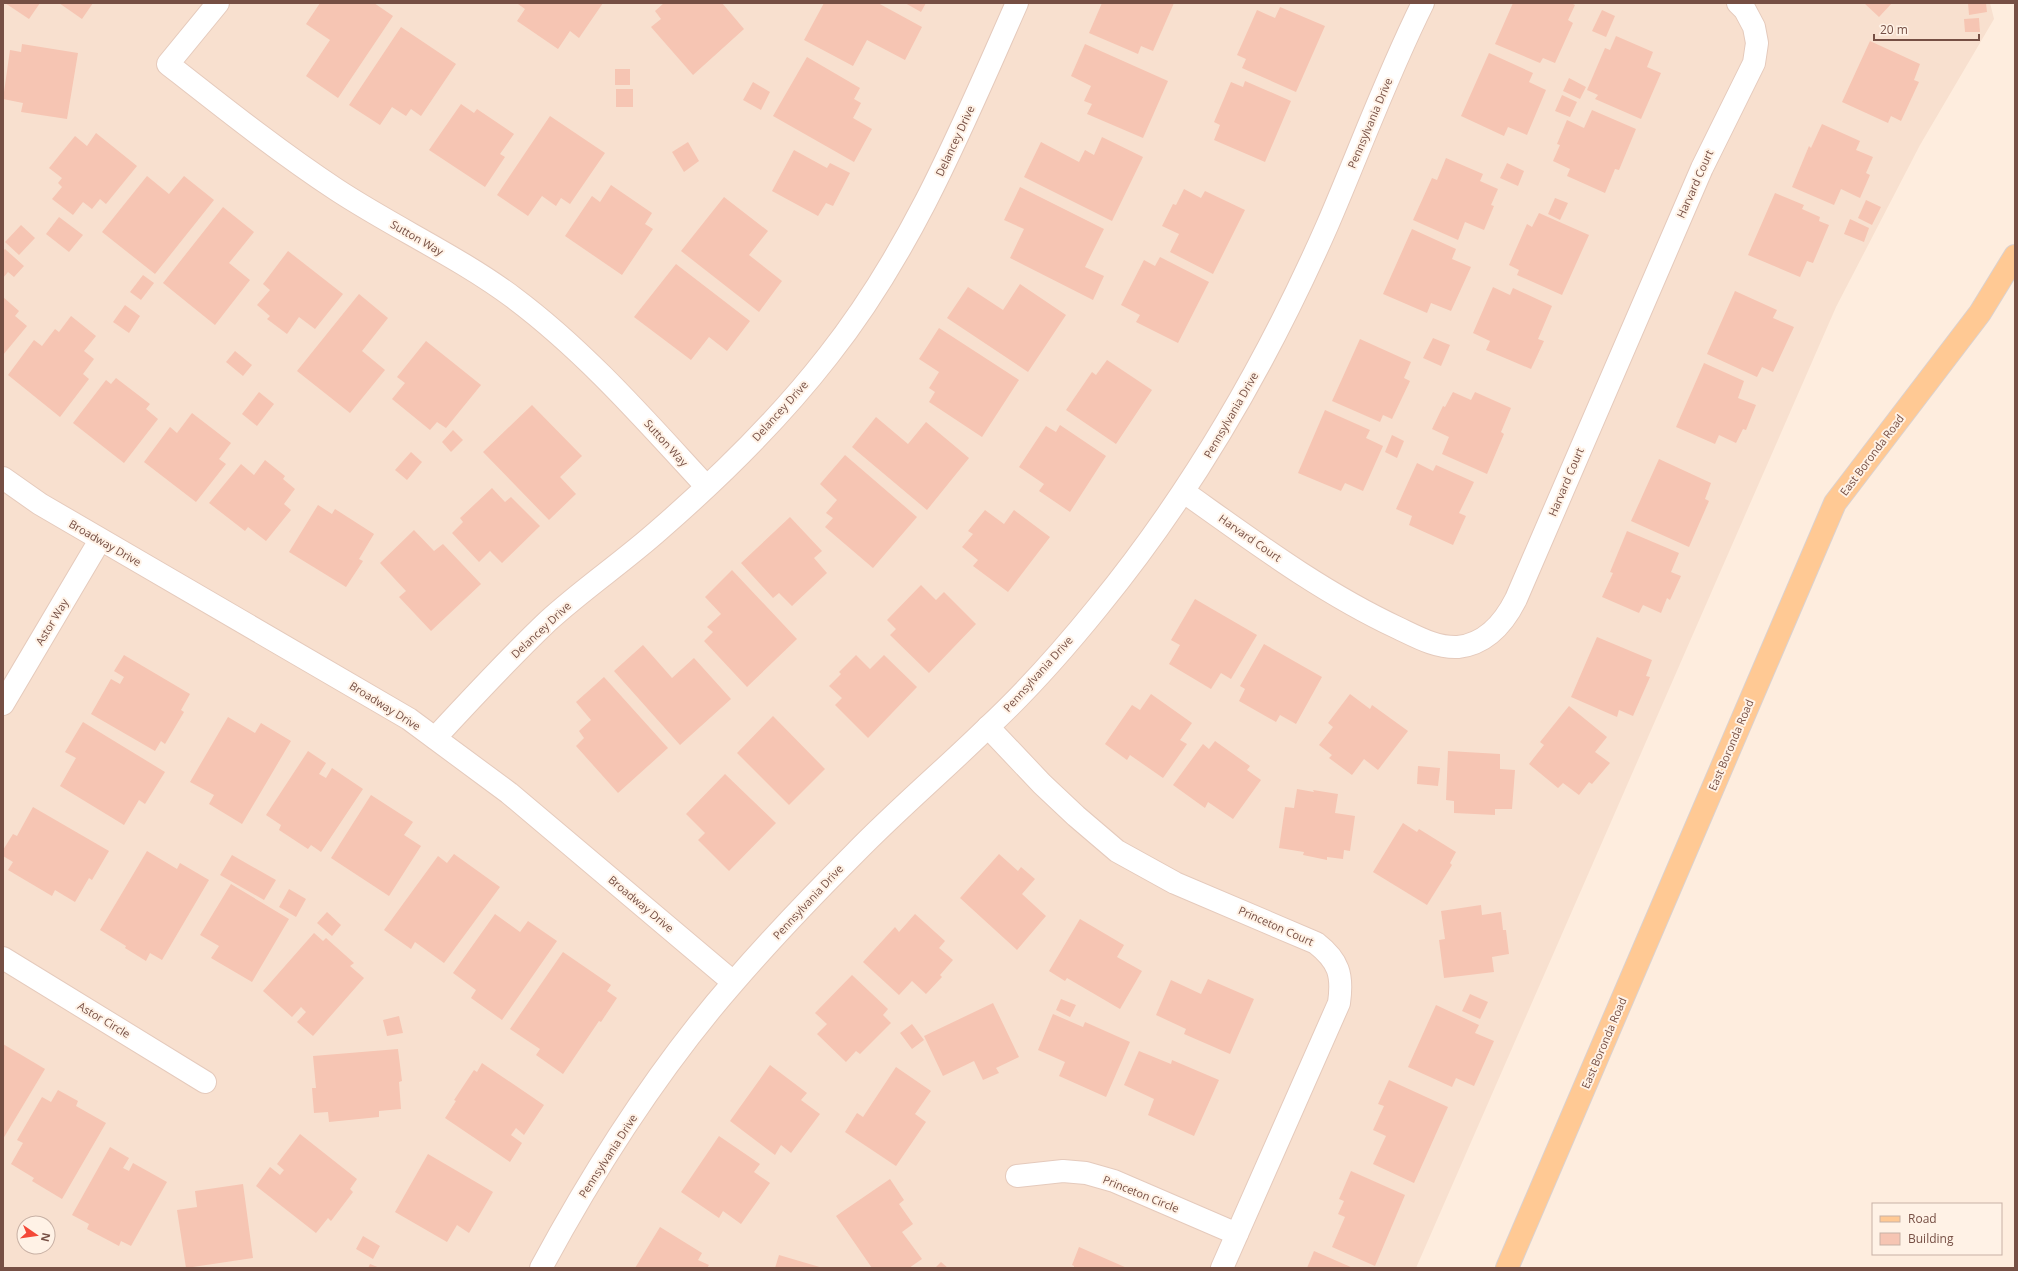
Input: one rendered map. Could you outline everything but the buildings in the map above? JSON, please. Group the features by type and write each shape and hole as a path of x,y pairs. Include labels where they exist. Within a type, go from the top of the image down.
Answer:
{"main road":[{"name":"East Boronda Road","path":"1507,1268 1835,503 1980,312 2015,256"}],"street":[{"name":"Sutton Way","path":"218,3 168,64 270,144 337,190 474,272 524,306 588,361 629,402 706,486"},
{"name":"Delancey Drive","path":"436,738 504,665 550,620 659,530 752,442 799,392 856,319 887,272 940,173 1017,3"},
{"name":"Pennsylvania Drive","path":"540,1268 607,1154 659,1078 734,982 858,850 988,727 1049,664 1098,608 1142,551 1184,492 1236,410 1294,297 1328,224 1385,87 1423,3"},
{"name":"Harvard Court","path":"1184,492 1275,556 1339,597 1422,640 1445,647 1470,645 1479,641 1499,626 1509,613 1516,599 1702,168 1754,63 1757,43 1755,31 1750,18 1738,3"},
{"name":"Broadway Drive","path":"3,478 40,504 368,694 436,738 509,793 734,982"},
{"name":"Astor Way","path":"3,704 100,540"},
{"name":"Princeton Court","path":"988,727 1042,784 1076,816 1117,851 1175,883 1316,943 1328,953 1335,962 1340,977 1341,988 1339,1003 1222,1268"},
{"name":"Astor Circle","path":"3,958 205,1082"},
{"name":"Princeton Circle","path":"1017,1176 1063,1171 1086,1173 1114,1181 1237,1234"}],"shaded area":[{"path":"3,3 1990,3 1994,19 1920,145 1836,307 1416,1268 3,1268"}]}
